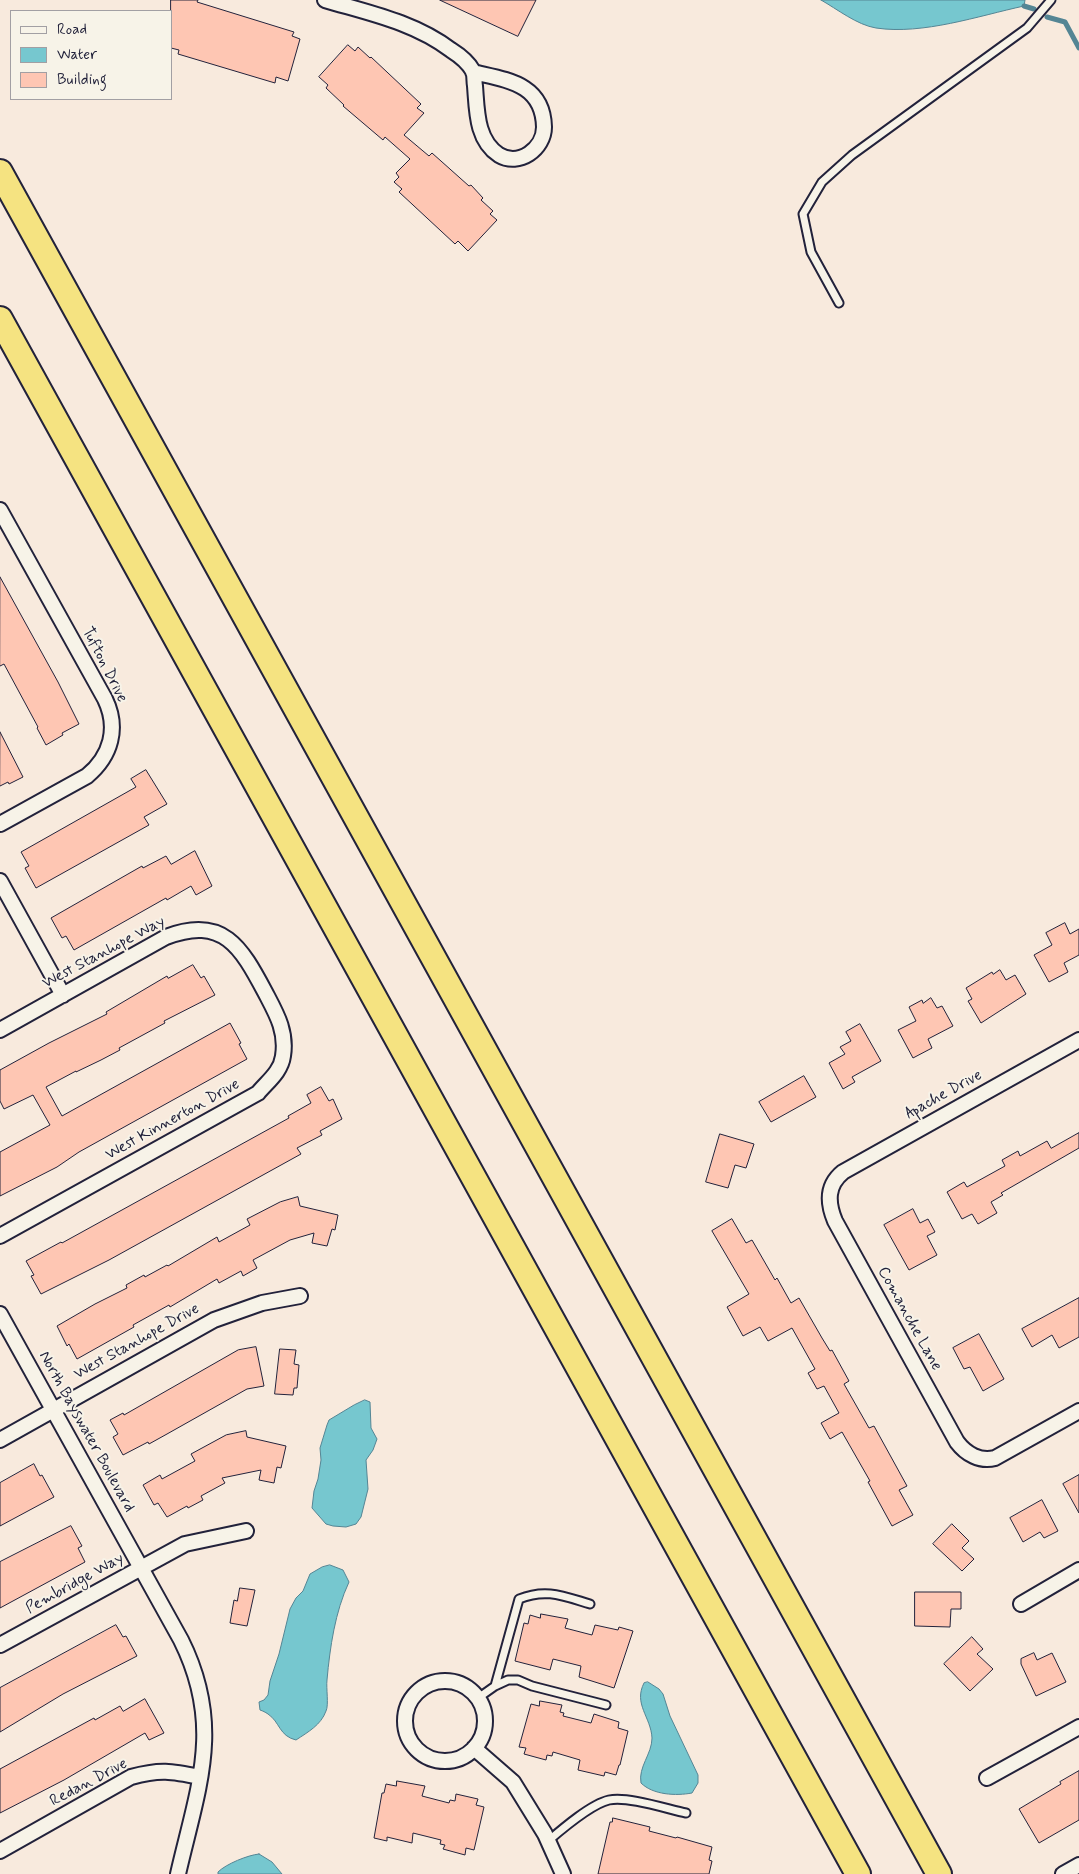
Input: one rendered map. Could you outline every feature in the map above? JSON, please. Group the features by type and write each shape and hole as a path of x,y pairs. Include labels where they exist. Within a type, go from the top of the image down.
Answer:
{"highway":[{"path":"0,172 939,1874"},
{"path":"0,319 858,1874"}],"street":[{"path":"325,0 396,20 426,33 457,54 474,72 521,85 532,94 541,113 544,133 539,144 530,153 517,159 505,158 494,151 486,142 479,125 474,72"},
{"name":"Tufton Drive","path":"0,510 105,699 112,727 108,749 100,764 91,772 0,824"},
{"path":"0,881 63,995"},
{"name":"West Stanhope Way","path":"0,1030 166,937 177,933 200,930 216,934 234,944 245,956 263,988"},
{"name":"West Kinnerton Drive","path":"0,1236 263,1088 274,1076 282,1062 284,1046 284,1032 263,988"},
{"name":"Apache Drive","path":"831,1186 843,1172 1079,1040"},
{"name":"Comanche Lane","path":"831,1186 829,1194 830,1205 835,1221 958,1442 965,1451 978,1458 989,1460 999,1457 1079,1412"},
{"name":"West Stanhope Drive","path":"0,1440 214,1320 262,1303 300,1296"},
{"name":"North Bayswater Boulevard","path":"0,1314 181,1640 192,1662 199,1684 205,1723 205,1746 200,1777 178,1874"},
{"name":"Pembridge Way","path":"0,1645 185,1544 246,1531"},
{"path":"1021,1604 1079,1570"},
{"path":"444,1681 457,1682 469,1688 478,1698 484,1710 485,1723 482,1737 474,1748 464,1756 451,1760 438,1760 426,1756 416,1748 408,1737 405,1724 406,1711 412,1699 420,1690 432,1683 444,1681"},
{"path":"988,1778 1079,1727"},
{"path":"474,1748 513,1782 548,1841 563,1874"},
{"name":"Redan Drive","path":"0,1851 131,1777 153,1771 171,1771 200,1777"},
{"path":"1063,1874 1079,1865"}],"lane":[{"path":"839,303 811,252 803,214 822,182 852,155 1027,28 1051,0"},
{"path":"495,1686 519,1599 536,1593 551,1593 590,1604"},
{"path":"478,1698 495,1686 508,1680 518,1680 532,1686 606,1705"},
{"path":"548,1841 564,1827 610,1800 633,1801 686,1813"}],"water":[{"path":"821,0 1025,0 1024,6 969,19 931,27 894,29 876,28 862,24"},
{"path":"365,1400 370,1402 371,1428 377,1439 373,1450 366,1460 368,1489 361,1517 356,1524 346,1527 333,1526 326,1524 312,1508 321,1460 320,1448 329,1420"},
{"path":"330,1565 343,1570 349,1582 340,1605 332,1642 327,1680 327,1708 324,1716 317,1724 296,1740 286,1735 272,1717 260,1710 259,1702 268,1695 270,1681 290,1609 296,1598 303,1591 310,1574"},
{"path":"648,1682 663,1694 670,1716 698,1775 698,1783 692,1793 665,1794 652,1790 641,1783 641,1771 650,1750 652,1738 640,1698 644,1683"},
{"path":"259,1854 272,1862 282,1874 218,1874 218,1872 232,1863"}],"building":[{"path":"171,0 198,0 197,2 294,32 292,36 300,39 288,81 276,77 275,83 178,54 179,50 172,48"},
{"path":"440,0 536,0 518,36"},
{"path":"348,45 355,51 358,47 371,57 421,104 417,108 424,113 404,135 429,156 432,153 469,186 471,185 483,198 481,200 493,211 490,214 497,220 468,251 458,241 455,244 399,192 402,189 394,182 399,177 396,173 410,159 385,137 383,140 343,106 326,88 328,85 319,77"},
{"path":"0,577 79,724 62,733 63,735 46,745 4,664 0,666"},
{"path":"0,732 23,777 0,786"},
{"path":"146,770 167,804 144,817 149,825 36,888 25,868 29,866 21,852 136,787 131,779"},
{"path":"195,851 212,886 196,895 191,886 74,950 66,936 62,938 51,918 142,866 143,868 166,856 171,864"},
{"path":"1065,923 1070,934 1079,929 1079,955 1064,963 1068,972 1049,982 1034,955 1052,945 1046,933"},
{"path":"193,965 201,978 204,976 215,995 164,1021 165,1023 119,1048 120,1050 46,1087 62,1116 230,1023 247,1059 79,1152 57,1167 0,1196 0,1152 50,1125 33,1095 4,1109 0,1101 0,1070 107,1014 106,1012 167,976 168,978"},
{"path":"1000,970 1006,980 1015,975 1026,994 981,1023 968,1001 972,999 966,988 992,972 993,974"},
{"path":"931,998 937,1008 942,1006 953,1026 928,1039 932,1048 913,1058 898,1030 916,1021 909,1007 922,1000 923,1003"},
{"path":"860,1024 881,1061 852,1077 855,1082 843,1089 829,1063 845,1054 840,1047 851,1041 846,1032"},
{"path":"804,1076 816,1097 771,1122 759,1102"},
{"path":"321,1087 329,1101 333,1099 342,1119 320,1131 322,1135 297,1148 301,1154 109,1260 41,1294 31,1276 34,1275 26,1261 289,1118 288,1116 311,1103 307,1095"},
{"path":"1079,1133 1079,1148 1001,1193 1003,1195 991,1202 997,1213 978,1224 972,1214 962,1219 947,1192 964,1182 967,1187 1005,1166 1002,1160 1018,1151 1020,1156 1047,1141 1051,1148"},
{"path":"720,1134 754,1144 746,1168 735,1165 728,1188 706,1182"},
{"path":"298,1197 300,1206 338,1215 335,1230 332,1229 327,1246 312,1243 314,1233 290,1240 253,1260 257,1268 243,1276 241,1271 219,1283 217,1279 170,1307 169,1305 133,1325 134,1327 77,1359 69,1344 67,1346 57,1326 127,1288 126,1285 144,1275 145,1277 168,1266 217,1237 219,1242 250,1225 247,1219 280,1202"},
{"path":"913,1209 920,1223 928,1219 935,1232 927,1236 937,1255 909,1270 884,1225"},
{"path":"732,1219 746,1243 752,1240 791,1303 799,1298 830,1351 832,1350 849,1381 844,1384 869,1428 874,1426 907,1486 899,1490 913,1515 892,1526 868,1482 870,1481 842,1432 830,1439 821,1423 839,1413 824,1386 817,1389 808,1373 815,1369 792,1328 768,1341 760,1327 743,1336 727,1307 749,1294 712,1231"},
{"path":"1079,1298 1079,1337 1059,1348 1052,1335 1032,1347 1022,1329"},
{"path":"979,1334 1004,1379 983,1391 970,1367 964,1369 953,1348"},
{"path":"256,1347 264,1386 247,1389 149,1444 148,1442 123,1455 113,1437 118,1434 110,1420 123,1413 124,1415 238,1350"},
{"path":"280,1349 296,1350 294,1364 299,1365 297,1388 294,1388 293,1395 275,1394"},
{"path":"246,1431 247,1437 286,1446 281,1468 277,1467 274,1483 259,1480 261,1470 222,1478 225,1483 201,1496 203,1500 167,1517 158,1503 154,1505 143,1485 160,1475 162,1479 195,1461 191,1454 226,1435"},
{"path":"34,1464 54,1497 0,1526 0,1483"},
{"path":"1079,1475 1079,1513 1063,1484"},
{"path":"1042,1500 1058,1531 1044,1538 1040,1532 1023,1542 1010,1518"},
{"path":"952,1524 969,1541 962,1548 974,1559 962,1571 933,1544"},
{"path":"71,1526 82,1546 78,1548 85,1562 0,1608 0,1562"},
{"path":"240,1588 255,1590 247,1626 230,1623 234,1600 237,1601"},
{"path":"915,1592 961,1592 961,1609 951,1609 950,1627 915,1626"},
{"path":"541,1614 568,1619 565,1628 592,1635 595,1625 618,1630 619,1627 633,1631 614,1688 579,1677 581,1666 553,1659 550,1670 515,1661 524,1623 528,1624 530,1615 540,1618"},
{"path":"116,1625 123,1637 126,1636 137,1656 63,1694 0,1732 0,1688"},
{"path":"972,1637 983,1649 977,1654 993,1669 970,1691 944,1664"},
{"path":"1034,1653 1037,1660 1052,1653 1066,1682 1036,1696 1021,1664 1021,1659"},
{"path":"145,1699 164,1733 149,1740 145,1733 64,1780 0,1813 0,1769 94,1718 95,1720 120,1706 123,1711"},
{"path":"540,1701 562,1705 560,1712 564,1713 563,1716 591,1723 594,1714 619,1722 618,1728 628,1731 616,1775 605,1772 604,1776 578,1770 580,1760 553,1752 552,1756 547,1755 546,1760 524,1754 526,1748 519,1747 531,1704 539,1706"},
{"path":"1079,1771 1079,1820 1039,1843 1019,1809"},
{"path":"397,1781 425,1786 422,1796 449,1803 450,1800 455,1801 456,1794 478,1799 476,1805 484,1807 474,1850 466,1848 465,1855 443,1849 445,1845 440,1844 441,1840 413,1833 412,1843 387,1837 387,1841 374,1838 382,1793 384,1793 386,1784 396,1786"},
{"path":"613,1818 650,1827 649,1831 712,1847 709,1860 712,1861 709,1874 598,1874 610,1822 612,1822"}],"waterway":[{"path":"1024,6 1034,9"},
{"path":"1047,17 1065,22 1079,48"}]}
